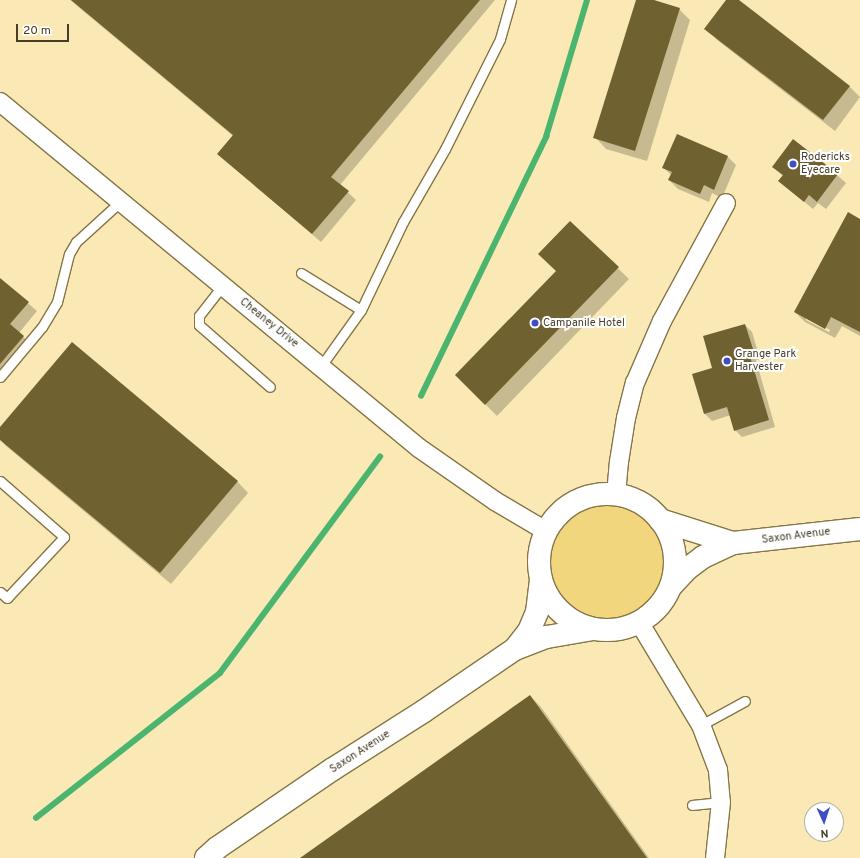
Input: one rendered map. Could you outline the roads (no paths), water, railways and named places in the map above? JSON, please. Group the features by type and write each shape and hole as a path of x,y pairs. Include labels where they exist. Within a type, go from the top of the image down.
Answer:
{"street":[{"name":"Cheaney Drive","path":"0,102 419,448 495,501 546,531"},
{"path":"616,495 619,462 626,418 636,383 662,321 726,203"},
{"path":"595,495 616,495 636,501 653,512 666,528 674,547 675,562 671,586 661,603 651,614 639,622 618,629 593,629 575,622 558,609 548,596 541,580 539,558 540,547 546,531 558,514 576,502 595,495"},
{"name":"Saxon Avenue","path":"660,520 733,543"},
{"name":"Saxon Avenue","path":"671,586 687,569 703,557 733,543 860,529"},
{"name":"Saxon Avenue","path":"515,649 529,631 537,612 541,580"},
{"path":"639,622 701,725 718,770 721,802 715,858"},
{"name":"Saxon Avenue","path":"206,858 217,848 333,769 424,711 515,649 547,637 593,629"}],"lane":[{"path":"321,366 361,310 403,222 445,149 500,39 511,0"},
{"path":"0,377 42,327 57,302 69,254 76,242 122,202"},
{"path":"301,273 361,310"},
{"path":"223,285 199,316 199,325 270,387"},
{"path":"0,481 64,537 7,598 0,592"},
{"path":"701,725 745,701"},
{"path":"692,805 721,802"}],"waterway":[{"path":"421,396 546,137 587,0"},
{"path":"36,818 220,673 380,457"}],"place":[{"name":"Rodericks Eyecare","path":"793,164"},
{"name":"Campanile Hotel","path":"535,323"},
{"name":"Grange Park Harvester","path":"727,361"}]}
